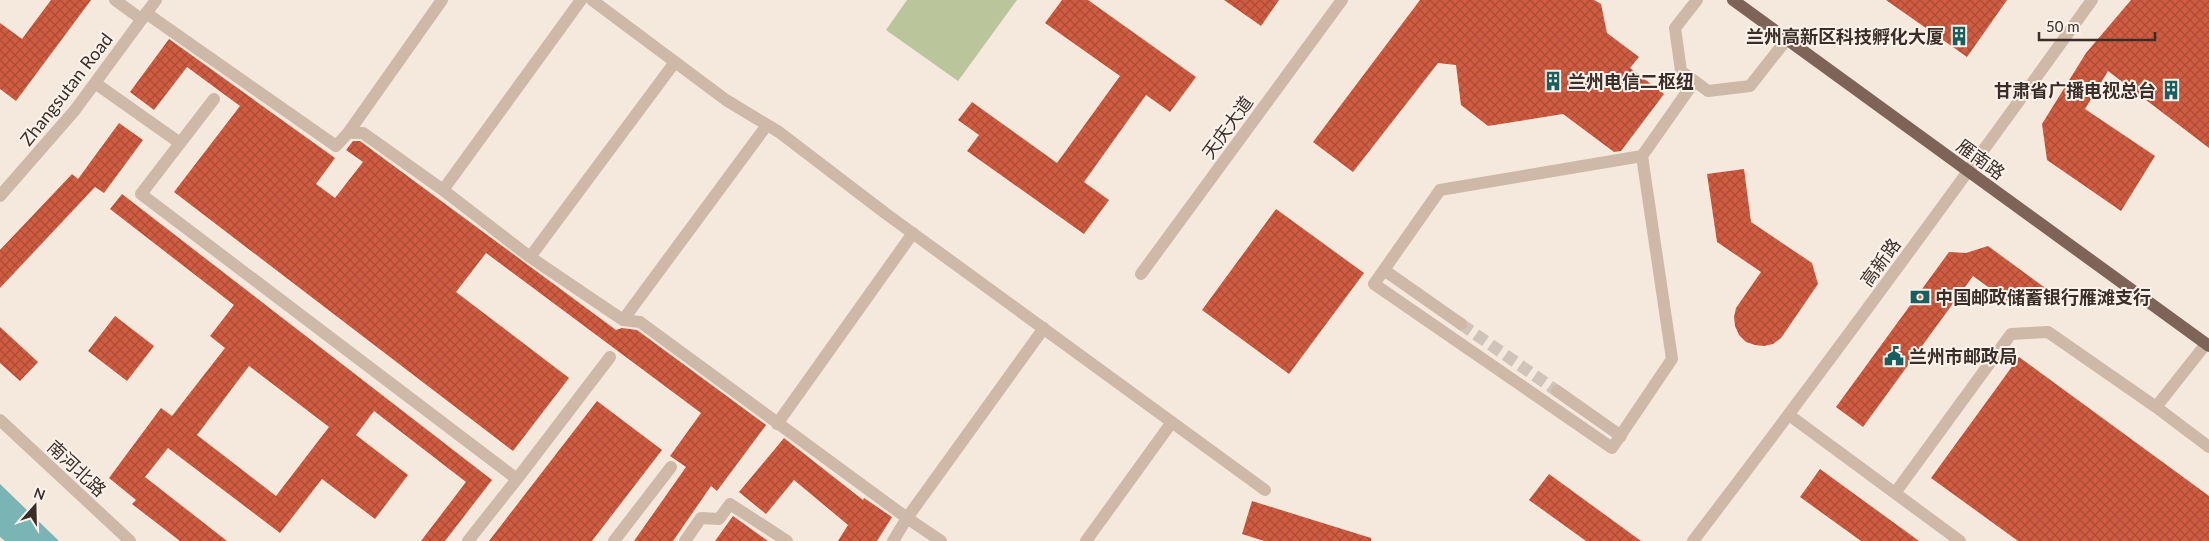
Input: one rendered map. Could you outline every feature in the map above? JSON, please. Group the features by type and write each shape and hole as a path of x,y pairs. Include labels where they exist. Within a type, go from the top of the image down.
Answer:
{"main road":[{"name":"雁南路","path":"1739,2 1786,39 2207,345"}],"street":[{"path":"115,0 144,16 336,146 348,133 442,0"},
{"name":"Zhangsutan Road","path":"0,196 75,110 156,0"},
{"path":"443,190 581,0"},
{"path":"592,0 726,100 767,125 1265,490"},
{"name":"天庆大道","path":"1140,274 1342,0"},
{"path":"1697,0 1675,28 1681,71 1708,91 1750,86 1786,39"},
{"name":"高新路","path":"1693,541 1969,172 2092,0"},
{"path":"530,257 675,62"},
{"path":"1642,156 1440,190 1374,284 1612,448 1672,359 1642,156 1694,82"},
{"path":"95,83 180,143"},
{"path":"214,99 141,194 517,479"},
{"path":"623,320 767,125"},
{"path":"348,133 363,133 443,190 530,257 623,320 640,322 777,424 941,541"},
{"path":"777,424 914,233"},
{"path":"1384,270 1461,324"},
{"path":"893,541 907,518 1044,328"},
{"path":"1895,493 2011,334 2048,332 2156,407 2209,447"},
{"path":"2156,407 2207,345"},
{"path":"468,541 610,357"},
{"path":"1557,391 1621,436"},
{"path":"1789,415 1960,541"},
{"name":"南河北路","path":"0,420 130,541"},
{"path":"1086,541 1172,422"},
{"path":"614,541 671,467"},
{"path":"685,541 701,518 719,519 730,504 787,541"}],"green space":[{"path":"907,0 1017,0 958,81 886,30"}],"water":[{"path":"0,484 59,541 5,541 0,537"}],"building":[{"path":"51,0 91,0 16,101 0,89 0,23 22,39"},
{"path":"1062,0 1088,0 1196,77 1170,112 1146,95 1084,182 1109,200 1084,234 967,151 979,135 958,120 972,102 1057,163 1120,76 1045,23"},
{"path":"1224,0 1279,0 1261,26"},
{"name":"兰州电信二枢纽","path":"1420,0 1594,0 1601,4 1607,33 1639,57 1630,68 1664,94 1621,151 1614,152 1563,114 1488,126 1461,105 1456,65 1438,63 1353,172 1313,142"},
{"name":"兰州高新区科技孵化大厦","path":"1886,0 2007,0 1967,57"},
{"name":"甘肃省广播电视总台","path":"2131,0 2209,0 2209,148 2108,71 2085,109 2155,156 2121,211 2047,160 2042,124 2086,53"},
{"path":"169,39 335,158 316,184 335,198 363,162 346,150 353,141 360,141 616,330 622,328 637,330 766,425 717,491 711,486 673,541 634,541 686,467 670,456 701,413 486,253 456,292 569,378 513,451 174,192 240,106 187,67 154,110 130,92"},
{"path":"119,123 143,140 104,193 95,187 0,288 0,250 72,174 78,179"},
{"path":"1744,169 1751,222 1812,263 1818,284 1781,338 1773,344 1764,346 1746,342 1739,335 1735,326 1736,308 1761,272 1717,242 1707,174"},
{"path":"122,194 492,480 445,541 421,541 466,482 374,411 356,435 408,475 375,519 322,479 280,533 168,448 145,477 227,541 180,541 132,504 136,500 109,478 161,408 172,416 225,348 210,336 234,305 110,209","holes":["249,366 329,427 276,496 197,435"]},
{"path":"1276,209 1364,273 1289,374 1202,310"},
{"name":"兰州市邮政局","path":"1988,246 2048,290 2037,305 2026,303 2013,305 1973,276 1863,427 1836,407 1949,252 1966,253"},
{"path":"115,316 154,346 127,381 88,351"},
{"path":"0,327 38,362 20,381 0,363"},
{"path":"2019,357 2209,496 2209,541 2018,541 1931,478"},
{"path":"597,401 662,450 592,541 489,541"},
{"path":"784,438 863,500 864,498 892,517 877,541 838,541 848,525 794,480 766,514 739,492"},
{"path":"1820,469 1919,541 1861,541 1800,497"},
{"path":"1549,474 1641,541 1586,541 1529,500"},
{"path":"1252,501 1371,538 1371,541 1264,541 1242,534"},
{"path":"733,516 768,541 715,541"}],"tunnel":[{"path":"1461,324 1557,391"}],"place":[{"name":"兰州高新区科技孵化大厦","path":"1959,36"},
{"name":"兰州电信二枢纽","path":"1553,81"},
{"name":"甘肃省广播电视总台","path":"2171,90"},
{"name":"中国邮政储蓄银行雁滩支行","path":"1920,297"},
{"name":"兰州市邮政局","path":"1894,356"}]}
